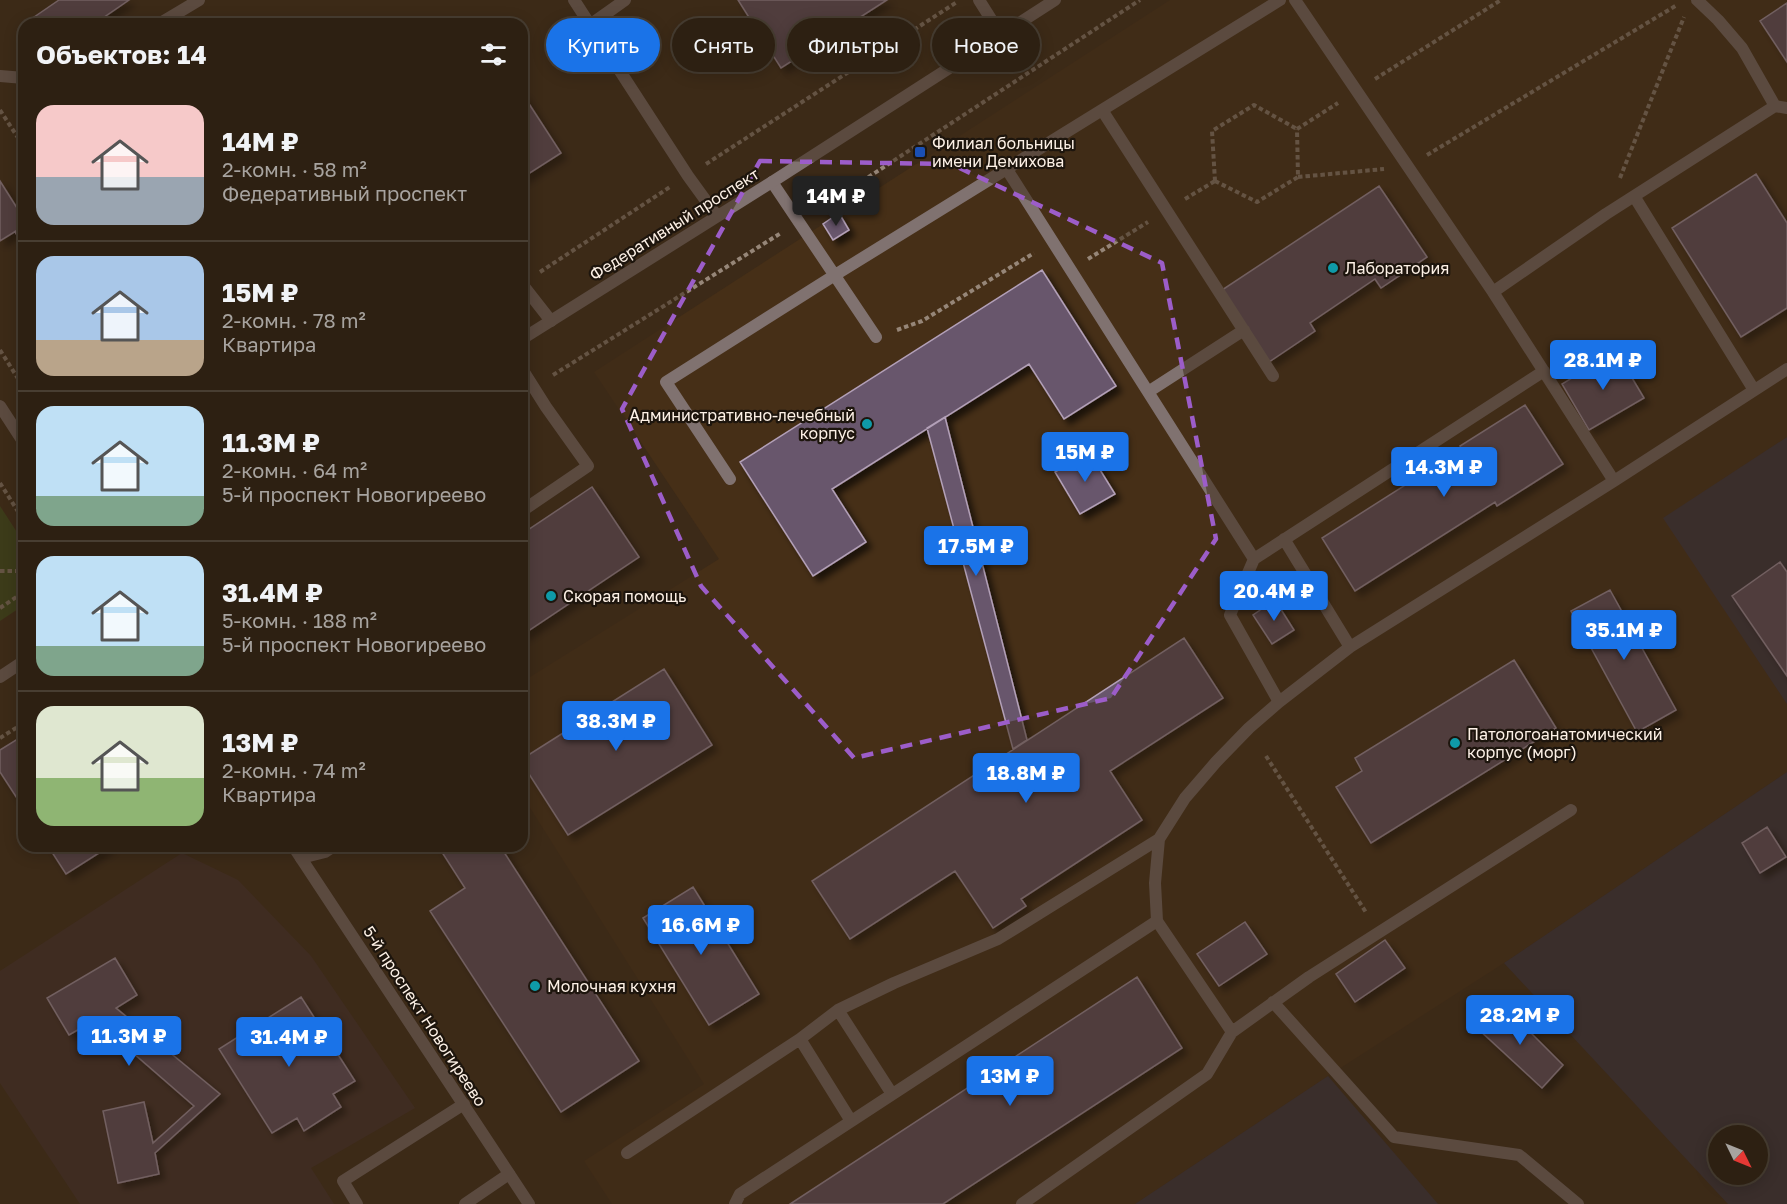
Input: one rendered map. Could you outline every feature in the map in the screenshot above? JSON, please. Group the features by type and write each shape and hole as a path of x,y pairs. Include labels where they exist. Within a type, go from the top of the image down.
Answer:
{"street":[{"path":"169,18 199,0"},
{"path":"574,0 586,18"},
{"path":"600,18 625,0"},
{"path":"979,0 991,18"},
{"name":"Федеративный проспект","path":"1026,18 1055,0"},
{"path":"730,478 666,382 1006,168 1280,0"},
{"path":"1295,0 1493,292 1614,481"},
{"path":"1493,292 1606,214 1781,107 1742,48 1697,0"},
{"path":"621,72 688,176 717,216"},
{"name":"Федеративный проспект","path":"528,335 942,72"},
{"path":"0,76 18,78"},
{"path":"1102,110 1273,376"},
{"path":"1006,168 1254,559"},
{"path":"772,182 876,337"},
{"path":"1635,196 1754,390"},
{"path":"528,283 551,321"},
{"path":"1148,392 1244,330"},
{"path":"627,1153 800,1039 838,1010 894,983 998,939 1159,839 1185,798 1249,728 1350,647 1787,369"},
{"path":"1279,702 1230,615 1254,559 1544,371"},
{"path":"528,378 588,466 528,507"},
{"path":"0,406 18,434"},
{"path":"1284,539 1350,647"},
{"path":"0,676 18,665"},
{"path":"1022,1204 1207,1074 1232,1032 1273,1002 1571,810"},
{"path":"1159,839 1155,883 1157,921 1232,1032"},
{"name":"5-й проспект Новогиреево","path":"297,852 529,1204"},
{"path":"301,858 325,852"},
{"path":"735,1204 740,1194 1157,921"},
{"path":"1273,1002 1394,1137 1519,1155 1578,1204"},
{"path":"838,1010 892,1094"},
{"path":"800,1039 851,1121"},
{"path":"357,1204 343,1181 464,1104"},
{"path":"465,1204 509,1174"}],"path":[{"path":"528,280 960,0"},
{"path":"534,387 799,222 1140,0"},
{"path":"1297,129 1502,0"},
{"path":"1215,180 1257,202 1298,177 1407,167 1685,0"},
{"path":"1606,214 1687,11"},
{"path":"1215,180 1212,131 1254,105 1297,129"},
{"path":"0,110 18,138"},
{"path":"1297,129 1298,177"},
{"path":"1070,270 1215,180"},
{"path":"876,337 922,321 1053,242"},
{"path":"0,350 18,378"},
{"path":"0,483 18,512"},
{"path":"0,571 18,571"},
{"path":"0,608 18,596"},
{"path":"0,738 18,727"},
{"path":"1266,756 1379,932"}],"highlighted area":[{"path":"760,161 951,164 1162,263 1216,539 1111,698 854,758 701,586 622,409"}],"shaded area":[{"path":"1170,0 1787,0 1787,437 1664,518 1787,704 1787,772 1504,963 1135,1204 612,1204 584,1161 704,1084 528,805 528,678 719,559 594,372"},
{"path":"1787,437 1787,704 1663,518"},
{"path":"1787,772 1787,1204 1728,1204 1710,1185 1768,1185 1768,1125 1708,1125 1708,1182 1504,963"},
{"path":"182,853 238,880 311,956 415,1108 311,1168 334,1204 80,1204 0,1083 0,971"},
{"path":"1328,1076 1438,1204 1135,1204"}],"green space":[{"path":"0,506 18,534 18,609 0,621"}],"building":[{"path":"59,0 129,0 103,18 33,18"},
{"path":"738,0 887,0 859,18 787,18 787,64 781,68 775,59 775,18 749,18"},
{"path":"1787,3 1787,62 1760,21"},
{"path":"528,102 561,153 528,174"},
{"path":"1756,174 1787,223 1787,308 1741,337 1672,228"},
{"path":"0,181 18,210 18,230 0,241"},
{"name":"Лаборатория","path":"1379,186 1427,257 1381,288 1375,279 1310,323 1315,331 1269,362 1222,290"},
{"path":"839,213 849,230 833,240 823,224"},
{"name":"Административно-лечебный корпус","path":"1042,270 1116,386 1064,419 1029,364 832,489 866,542 813,576 740,462"},
{"path":"1616,351 1644,398 1589,430 1562,384"},
{"path":"1525,405 1563,464 1497,506 1495,502 1355,591 1322,538 1462,449 1460,446"},
{"path":"945,417 1027,740 1013,749 927,428"},
{"path":"1089,452 1115,494 1080,514 1055,472"},
{"name":"Скорая помощь","path":"592,487 639,557 528,631 528,530"},
{"path":"1780,562 1787,572 1787,676 1732,596"},
{"path":"1610,590 1676,710 1637,732 1571,611"},
{"path":"1275,600 1294,630 1272,644 1253,615"},
{"path":"1184,638 1223,698 1110,771 1142,820 1021,899 1026,906 993,928 955,871 850,939 812,881"},
{"name":"Патологоанатомический корпус (морг)","path":"1514,660 1556,728 1371,843 1336,787 1362,771 1355,758"},
{"path":"664,669 712,745 568,835 528,772 528,755"},
{"path":"18,739 18,800 0,772 0,750"},
{"path":"1767,827 1786,857 1760,873 1742,843"},
{"path":"52,852 101,852 66,874"},
{"name":"Молочная кухня","path":"442,852 504,852 639,1061 561,1112 430,911 465,888"},
{"path":"693,887 759,994 709,1025 643,918"},
{"path":"1245,922 1267,954 1219,986 1197,954"},
{"path":"1385,940 1405,968 1355,1002 1336,974"},
{"path":"115,958 137,995 116,1008 220,1094 155,1153 159,1174 118,1183 103,1111 144,1102 153,1143 194,1106 95,1020 69,1035 47,998"},
{"path":"1137,977 1182,1048 943,1204 790,1204"},
{"path":"301,997 355,1081 333,1094 341,1107 304,1131 297,1118 272,1133 219,1049"},
{"path":"1502,1004 1563,1065 1542,1088 1476,1027"}],"place":[{"name":"Филиал больницы имени Демихова","path":"920,152"},
{"name":"Лаборатория","path":"1333,268"},
{"name":"Административно-лечебный корпус","path":"867,424"},
{"name":"Скорая помощь","path":"551,596"},
{"name":"Патологоанатомический корпус (морг)","path":"1455,743"},
{"name":"Молочная кухня","path":"535,986"}]}
